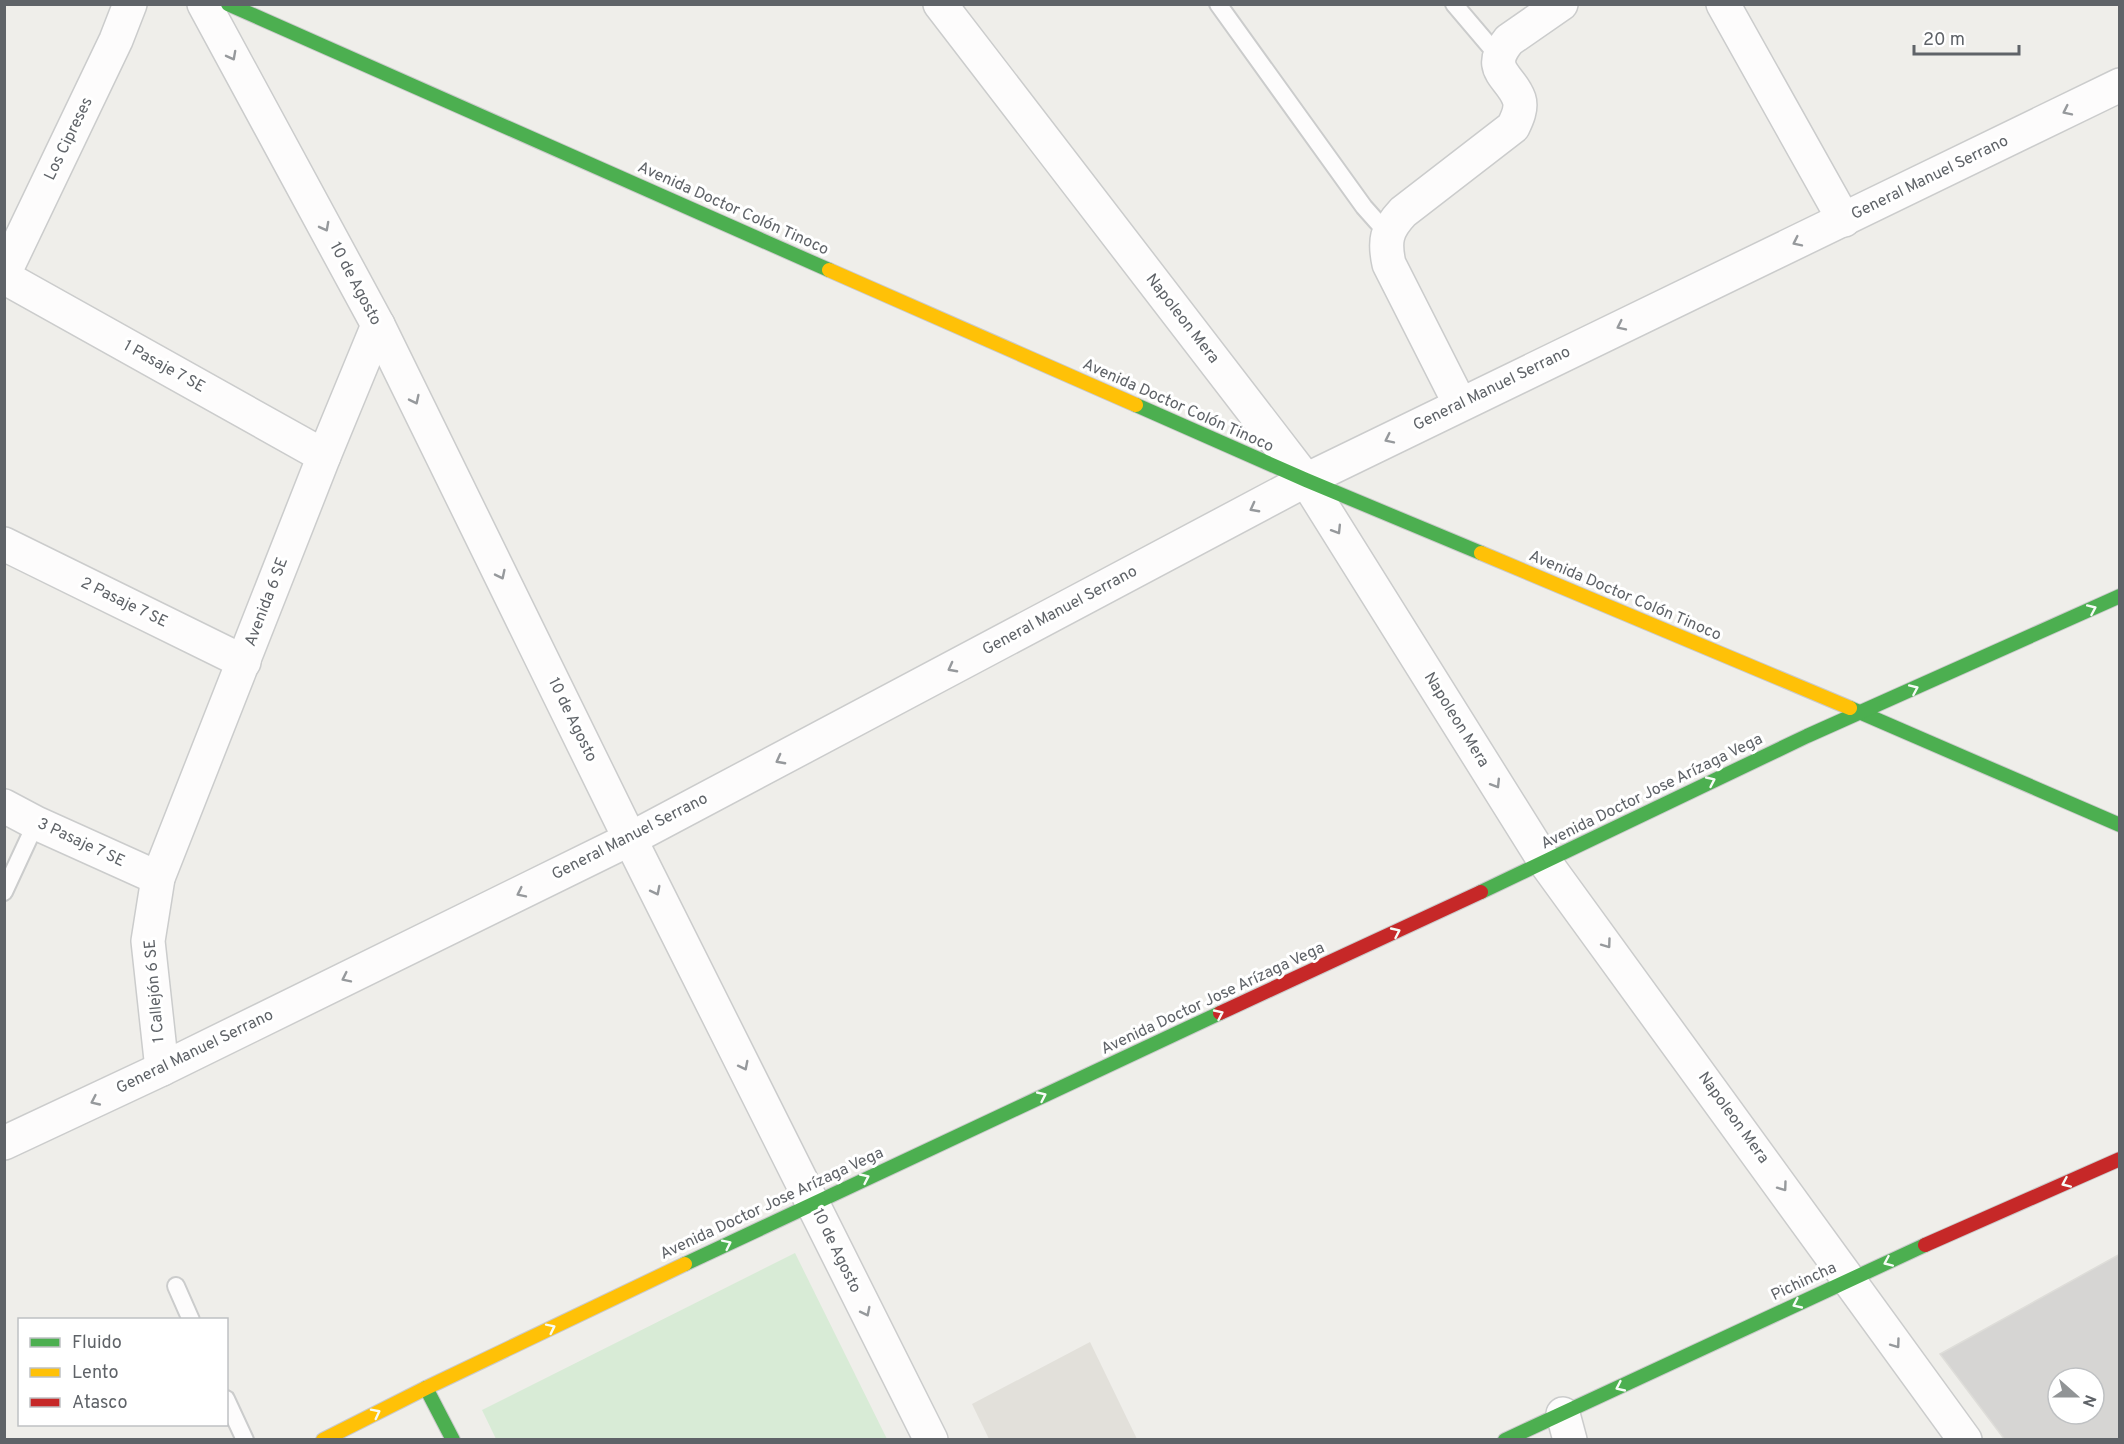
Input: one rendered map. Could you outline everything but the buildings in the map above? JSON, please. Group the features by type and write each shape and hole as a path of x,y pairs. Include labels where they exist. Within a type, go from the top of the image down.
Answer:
{"main road":[{"name":"Avenida Doctor Colón Tinoco","path":"228,4 1306,480 1861,713 2120,825"},
{"name":"Avenida Doctor Jose Arízaga Vega","path":"323,1440 426,1388 812,1203 1545,862 1576,845 1807,736 2120,596"},
{"name":"Pichincha","path":"1505,1440 1566,1427 1850,1279 2120,1159"},
{"path":"426,1388 453,1440"}],"street":[{"name":"Los Cipreses","path":"4,275 111,50 130,4"},
{"name":"10 de Agosto","path":"204,4 378,326 630,839 931,1440"},
{"name":"Napoleon Mera","path":"940,4 1306,480 1545,862 1965,1440"},
{"path":"1460,404 1389,264 1386,249 1388,234 1394,222 1403,212 1513,126 1520,108 1519,99 1502,75 1499,57 1509,40 1561,4"},
{"path":"1723,4 1844,220"},
{"name":"General Manuel Serrano","path":"4,1143 162,1069 630,839 1306,480 2120,85"},
{"name":"1 Pasaje 7 SE","path":"4,275 324,456"},
{"name":"Avenida 6 SE","path":"158,878 324,456 378,326"},
{"name":"2 Pasaje 7 SE","path":"4,544 244,662"},
{"name":"3 Pasaje 7 SE","path":"4,806 36,823 158,878"},
{"name":"1 Callejón 6 SE","path":"158,878 148,941 162,1069"}],"lane":[{"path":"1218,4 1364,207 1388,234"},
{"path":"1454,4 1499,57"},
{"path":"4,892 36,823"},
{"path":"176,1286 190,1318"},
{"path":"228,1403 245,1440"}],"shaded area":[{"path":"1090,1342 1137,1439 989,1439 972,1404"}],"green space":[{"path":"795,1253 887,1439 496,1439 482,1410"}],"traffic: fast":[{"path":"228,4 829,270"},
{"path":"1136,405 1306,480 1481,553"},
{"path":"1481,892 1807,736 2120,596"},
{"path":"1850,708 2120,825"},
{"path":"685,1264 1220,1013"},
{"path":"1505,1440 1925,1245"},
{"path":"426,1388 453,1440"}],"traffic: slow":[{"path":"829,270 1136,405"},
{"path":"1481,553 1850,708"},
{"path":"323,1440 685,1264"}],"traffic: jam":[{"path":"1220,1013 1481,892"},
{"path":"1925,1245 2120,1159"}]}
